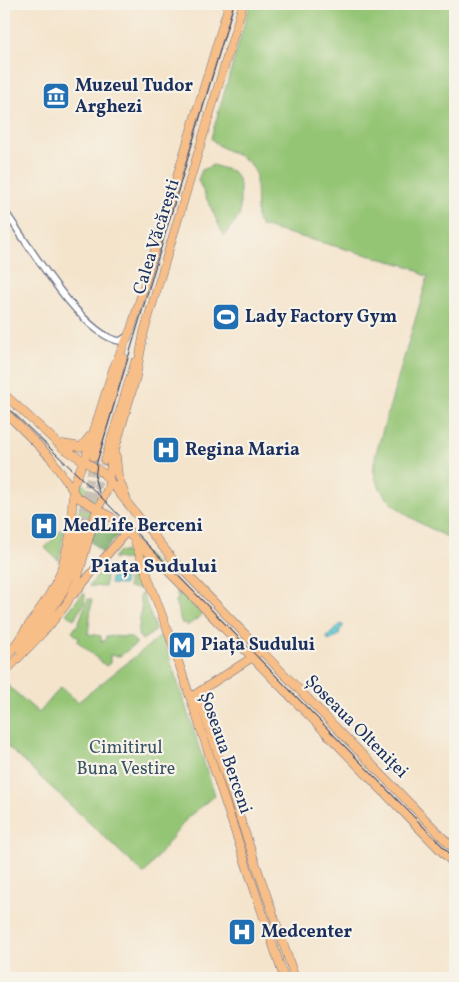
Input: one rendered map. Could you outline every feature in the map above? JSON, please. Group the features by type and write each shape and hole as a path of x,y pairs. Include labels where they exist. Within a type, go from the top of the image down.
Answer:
{"main road":[{"name":"Calea Văcărești","path":"84,462 120,354 131,329 229,4"},
{"name":"Calea Văcărești","path":"110,481 116,449 136,377 144,332 242,4"},
{"path":"185,148 198,152"},
{"path":"94,457 131,329"},
{"path":"105,460 144,332"},
{"name":"Șoseaua Olteniței","path":"4,394 50,437 84,462 98,469 110,481 162,548 259,651 455,850"},
{"name":"Șoseaua Olteniței","path":"4,411 47,453 72,491 83,502 97,508 134,538 253,657 455,865"},
{"path":"50,437 67,446 81,447 90,438 99,415"},
{"path":"116,449 118,476 131,509"},
{"path":"11,652 22,631 51,592 62,568 72,526 72,491 75,479 84,462"},
{"path":"67,603 82,568 97,508 106,494 110,481"},
{"path":"4,661 42,616 59,590 84,523 76,565 64,593 44,622 4,671"},
{"path":"4,671 45,631 126,531"},
{"name":"Șoseaua Berceni","path":"134,538 194,695 266,894 294,978"},
{"path":"194,695 253,657 259,651"},
{"name":"Șoseaua Berceni","path":"194,695 284,978"},
{"path":"257,897 266,894"}],"street":[{"path":"4,210 77,311 96,330 115,340 122,340 131,329"},
{"path":"115,340 120,348 120,354"}],"green space":[{"path":"250,4 455,4 455,541 419,522 395,506 378,485 374,472 376,453 428,276 423,275 412,267 261,226 257,220 256,174 242,157 222,148 211,138"},
{"path":"213,165 234,172 240,184 240,215 224,236 198,180 202,170"},
{"path":"80,480 99,499 90,500 83,496 79,485"},
{"path":"80,505 94,510 91,521 78,518"},
{"path":"98,524 107,525 118,535 103,553 91,542 95,526"},
{"path":"65,525 59,561 45,548"},
{"path":"119,551 122,553 125,551 132,560 113,558"},
{"path":"144,553 164,571 152,574"},
{"path":"126,568 140,570 145,588 143,589 136,575 126,573"},
{"path":"98,575 106,576 105,587 89,586"},
{"path":"128,576 135,577 141,589 128,588"},
{"path":"178,590 202,615 187,626 186,622 182,624 175,601 178,600 176,591"},
{"path":"83,593 85,594 84,604 74,619 66,614"},
{"path":"140,594 143,594 155,628 154,632 142,640 138,635 142,602 140,602"},
{"path":"88,599 92,599 88,634 101,636 101,641 105,641 106,636 130,637 137,643 120,656 110,655 110,663 106,666 77,641 79,638 72,632 78,624"},
{"name":"Cimitirul Buna Vestire","path":"162,635 215,795 188,817 144,874 4,743 4,686 6,684 39,713 61,687 78,702"}],"water":[{"path":"111,577 125,578 124,585 110,584"},
{"path":"341,624 344,626 340,630 339,635 329,641 327,637"}],"tunnel":[{"path":"81,522 94,457"},
{"path":"86,523 105,460"}],"tram line":[{"path":"99,493 95,480 97,462 234,4"},
{"path":"4,404 103,499 455,859"}],"place":[{"name":"Muzeul Tudor Arghezi","path":"56,96"},
{"name":"Lady Factory Gym","path":"226,317"},
{"name":"Regina Maria","path":"166,450"},
{"name":"MedLife Berceni","path":"44,526"},
{"name":"Piața Sudului","path":"182,645"},
{"name":"Medcenter","path":"242,932"}],"district":[{"name":"Piața Sudului","path":"154,567"}]}
